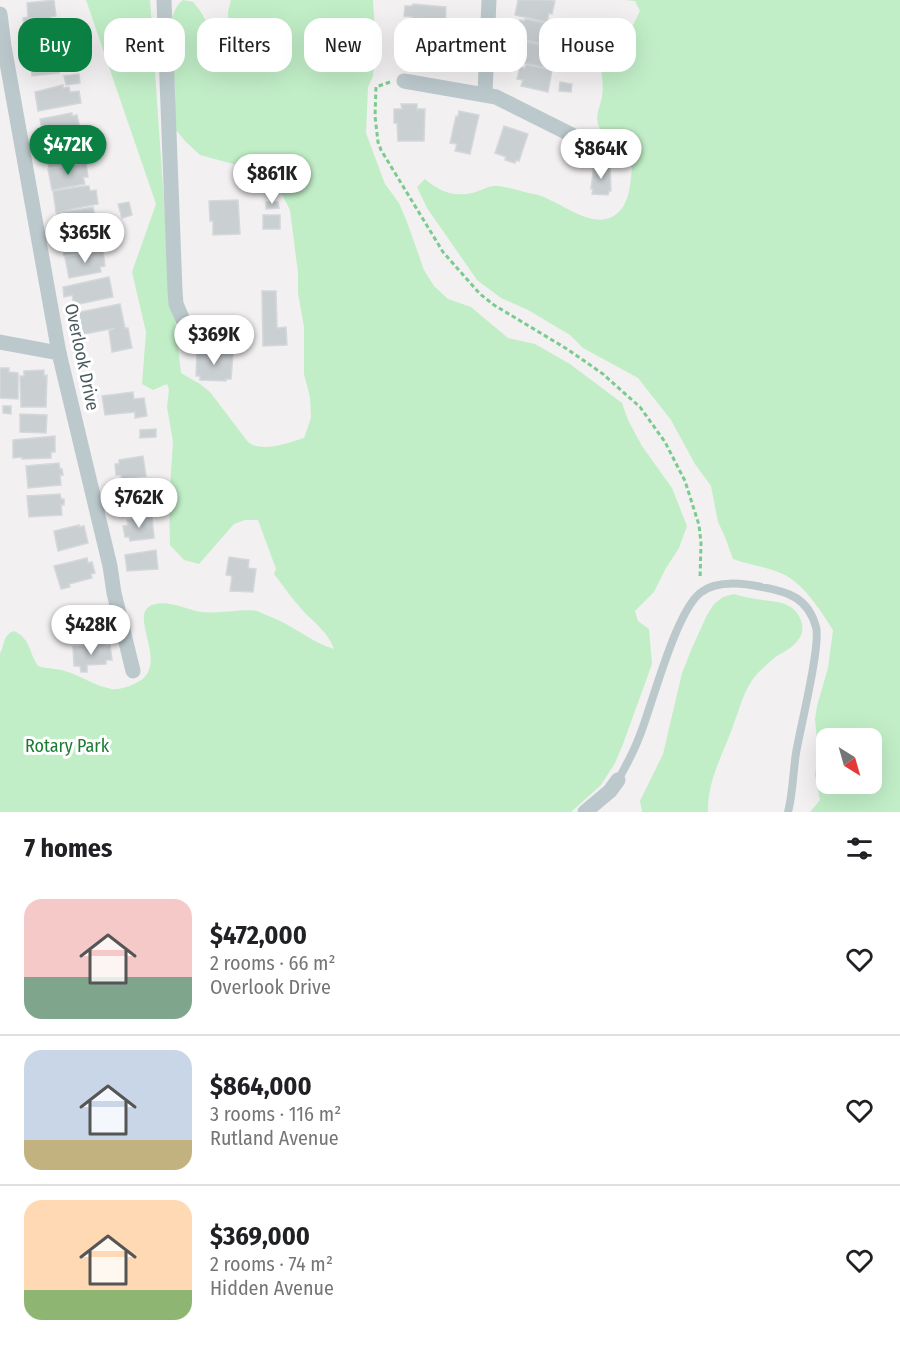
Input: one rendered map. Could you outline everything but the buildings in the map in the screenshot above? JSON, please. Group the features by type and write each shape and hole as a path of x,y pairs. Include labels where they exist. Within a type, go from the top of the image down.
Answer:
{"street":[{"path":"164,0 175,291 176,304 183,320"},
{"path":"485,93 489,0"},
{"name":"Overlook Drive","path":"0,14 59,353 133,671"},
{"path":"404,81 458,92 485,93 584,141"},
{"path":"0,342 59,353"},
{"path":"585,812 610,791 618,780"}],"lane":[{"path":"618,780 640,737 672,643 687,610 700,593 717,584 754,585 784,591 803,602 812,615 817,630 788,812"}],"path":[{"path":"404,81 387,82 376,87 375,116 381,150 442,252 480,294 603,374 640,407 653,424 665,442 692,500 701,543 700,593"}],"green space":[{"path":"86,0 150,0 151,18 104,18 104,52"},
{"name":"Rotary Park","path":"183,0 193,2 204,18 197,18 197,72 292,72 292,18 228,18 231,0 373,0 374,18 304,18 304,72 373,72 368,87 366,133 385,184 399,203 424,270 434,286 448,299 471,307 508,338 535,344 570,364 622,403 642,446 672,488 687,526 679,548 654,592 635,611 638,621 649,629 652,664 623,744 615,763 601,785 571,812 0,812 0,653 7,635 14,631 24,638 38,666 65,671 100,686 115,689 134,684 145,676 150,666 145,611 158,603 202,612 257,611 334,649 325,634 274,574 276,569 258,520 245,520 234,524 199,564 184,560 170,545 169,502 173,442 167,407 169,389 167,384 153,390 142,384 146,332 132,272 156,204 111,72 155,72 168,259 181,373 210,392 248,442 260,447 268,447 304,438 311,418 310,397 304,374 304,327 298,293 298,273 290,210 271,179 244,167 200,155 172,125 175,106 173,72 185,72 185,18 173,18"},
{"path":"625,0 900,0 900,812 810,812 820,800 819,794 882,794 882,728 816,730 815,719 817,706 828,668 833,630 823,614 798,585 783,574 733,559 718,522 711,486 695,464 671,420 638,378 583,348 570,335 528,310 501,298 477,280 427,208 417,187 425,179 448,193 455,194 468,194 498,186 543,197 593,219 603,220 618,213 626,202 632,168 604,136 597,121 603,89 601,72 636,72 636,19 640,11 635,1"},
{"path":"734,594 781,603 792,608 797,612 802,625 800,637 793,646 777,656 752,680 742,700 713,780 708,812 642,812 640,801 663,754 682,673 692,648 714,604 723,597"}]}
